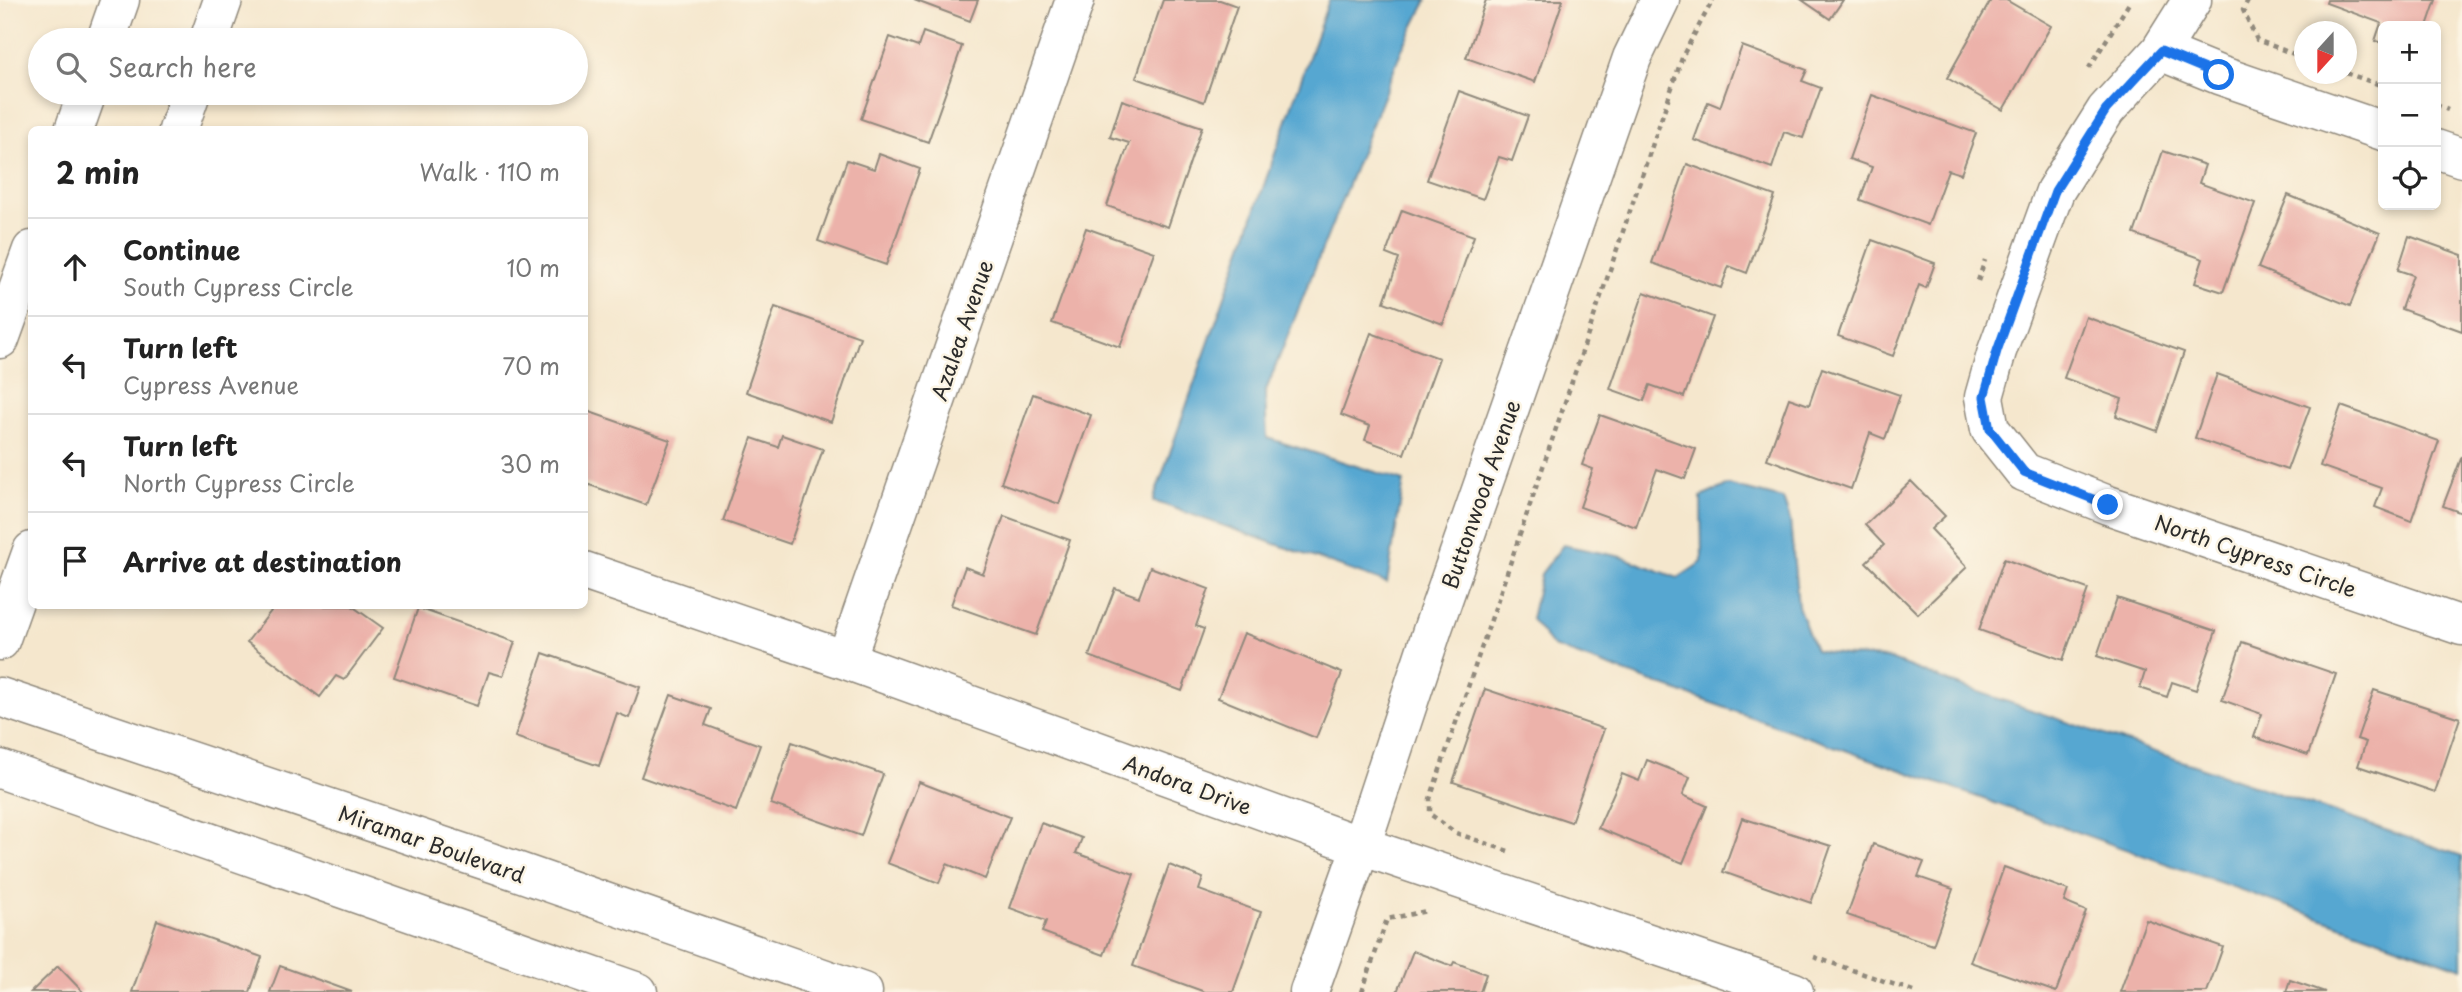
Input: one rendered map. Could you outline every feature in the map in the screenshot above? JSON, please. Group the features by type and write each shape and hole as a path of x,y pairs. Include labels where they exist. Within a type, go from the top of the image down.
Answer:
{"street":[{"path":"110,28 120,0"},
{"path":"213,28 223,0"},
{"name":"Azalea Avenue","path":"846,660 1075,0"},
{"name":"Buttonwood Avenue","path":"1309,992 1632,58 1660,0"},
{"path":"2192,0 2161,51 2219,75 2378,129"},
{"name":"North Cypress Circle","path":"2161,51 2106,110 2055,191 1997,351 1984,397 1990,429 2024,472 2108,505 2462,626"},
{"path":"75,126 83,105"},
{"path":"179,126 187,105"},
{"path":"2441,151 2462,158"},
{"path":"0,339 28,261"},
{"path":"0,641 28,562"},
{"name":"Andora Drive","path":"588,572 846,660 1361,846 1794,992"},
{"name":"Miramar Boulevard","path":"0,697 496,864 863,992"},
{"path":"0,769 638,992"}],"path":[{"path":"1516,854 1456,833 1430,814 1430,799 1683,55 1713,0"},
{"path":"2085,73 2131,0"},
{"path":"2248,0 2243,10 2257,40 2294,54"},
{"path":"2357,77 2378,84"},
{"path":"1978,285 1988,254"},
{"path":"1362,992 1387,919 1432,910"},
{"path":"1804,953 1916,992"}],"water":[{"path":"1329,0 1427,0 1402,49 1265,393 1267,438 1404,481 1387,583 1153,501"},
{"path":"1728,485 1783,499 1790,520 1798,606 1815,650 1887,658 1952,683 2462,856 2462,968 1553,647 1531,619 1541,574 1563,545 1622,557 1678,578 1702,562 1701,497"}],"building":[{"path":"914,0 978,0 970,21"},
{"path":"1163,0 1220,0 1237,6 1204,102 1136,78"},
{"path":"1486,0 1563,0 1535,82 1466,58"},
{"path":"1802,0 1843,0 1830,19"},
{"path":"1991,0 2006,0 2051,26 2003,110 1947,78"},
{"path":"2327,0 2436,0 2429,21 2378,22 2326,3"},
{"path":"923,32 962,46 928,142 861,119 890,37 918,47"},
{"path":"1742,46 1807,70 1802,81 1821,88 1803,138 1784,132 1772,168 1694,140 1708,102 1720,107"},
{"path":"1459,91 1528,116 1512,161 1499,157 1483,199 1427,180"},
{"path":"1872,95 1976,133 1961,174 1948,170 1928,225 1860,200 1872,167 1849,159"},
{"path":"1122,100 1202,127 1168,227 1107,206 1129,143 1110,137"},
{"path":"2163,151 2205,165 2199,183 2255,203 2223,292 2195,283 2203,259 2134,234"},
{"path":"879,154 920,169 886,265 818,241 847,160 874,169"},
{"path":"1687,164 1775,196 1747,273 1729,266 1721,288 1652,263"},
{"path":"2288,195 2380,233 2350,306 2258,268"},
{"path":"1402,210 1474,236 1443,324 1384,302 1399,259 1386,254"},
{"path":"1086,228 1154,252 1120,347 1052,323"},
{"path":"2409,236 2462,255 2462,331 2401,309 2413,275 2398,270"},
{"path":"1872,240 1935,263 1926,288 1919,285 1893,356 1838,336"},
{"path":"1644,292 1713,317 1684,397 1650,385 1644,401 1610,389"},
{"path":"775,307 860,337 831,422 746,392"},
{"path":"2086,317 2184,352 2157,431 2116,416 2122,399 2064,378"},
{"path":"1371,333 1439,358 1404,454 1365,440 1370,426 1341,415"},
{"path":"1822,368 1900,395 1885,439 1870,433 1851,489 1767,459 1789,398 1809,405"},
{"path":"2217,374 2310,407 2287,470 2195,438"},
{"path":"1033,394 1091,415 1059,504 1001,483"},
{"path":"2341,406 2439,441 2411,521 2375,507 2382,488 2320,466"},
{"path":"588,411 670,440 646,505 588,484"},
{"path":"1600,415 1696,449 1685,479 1657,469 1636,527 1580,507 1593,469 1582,465"},
{"path":"782,435 823,449 790,544 723,521 752,438 778,447"},
{"path":"2462,456 2462,513 2443,506"},
{"path":"1911,481 1945,516 1931,529 1967,567 1918,614 1866,562 1884,545 1865,525"},
{"path":"1004,516 1070,540 1036,635 951,605 965,567 983,574"},
{"path":"2004,559 2088,589 2063,660 1979,630"},
{"path":"1150,567 1209,589 1196,626 1204,629 1182,691 1089,656 1115,588 1139,597"},
{"path":"2117,598 2216,631 2196,690 2172,682 2167,697 2140,688 2145,672 2097,656"},
{"path":"273,609 356,609 383,628 344,680 336,676 320,697 247,642"},
{"path":"418,609 515,642 503,676 489,672 477,706 394,677"},
{"path":"1244,633 1342,673 1316,738 1218,698"},
{"path":"2242,642 2336,674 2308,755 2254,737 2262,714 2222,700"},
{"path":"543,653 640,687 629,718 617,713 599,766 515,737"},
{"path":"1485,689 1604,729 1571,822 1453,782"},
{"path":"2374,690 2460,718 2435,792 2358,766 2366,742 2357,739"},
{"path":"671,695 711,709 705,725 760,745 736,811 641,777"},
{"path":"792,742 883,774 861,836 771,804"},
{"path":"1647,760 1690,777 1683,795 1707,806 1683,863 1598,828 1622,774 1639,781"},
{"path":"919,782 1010,817 985,879 947,864 939,883 887,863"},
{"path":"1742,818 1831,846 1811,903 1723,872"},
{"path":"1041,823 1082,838 1076,853 1134,874 1104,955 1042,932 1046,921 1010,908"},
{"path":"1873,844 1924,862 1918,877 1953,889 1933,945 1847,915"},
{"path":"1169,865 1203,878 1199,890 1261,912 1233,992 1205,992 1133,966"},
{"path":"2004,867 2068,890 2064,902 2086,911 2056,992 1970,962"},
{"path":"157,920 262,957 250,992 132,992"},
{"path":"2146,920 2223,947 2207,992 2120,992"},
{"path":"1413,951 1452,966 1454,962 1486,974 1480,992 1397,992"},
{"path":"58,966 83,992 31,992"},
{"path":"280,966 352,992 270,992"},
{"path":"2290,980 2325,992 2286,992"}],"route":[{"path":"2108,505 2024,472 1990,429 1984,397 1997,351 2055,191 2106,110 2161,51 2219,75"}]}
